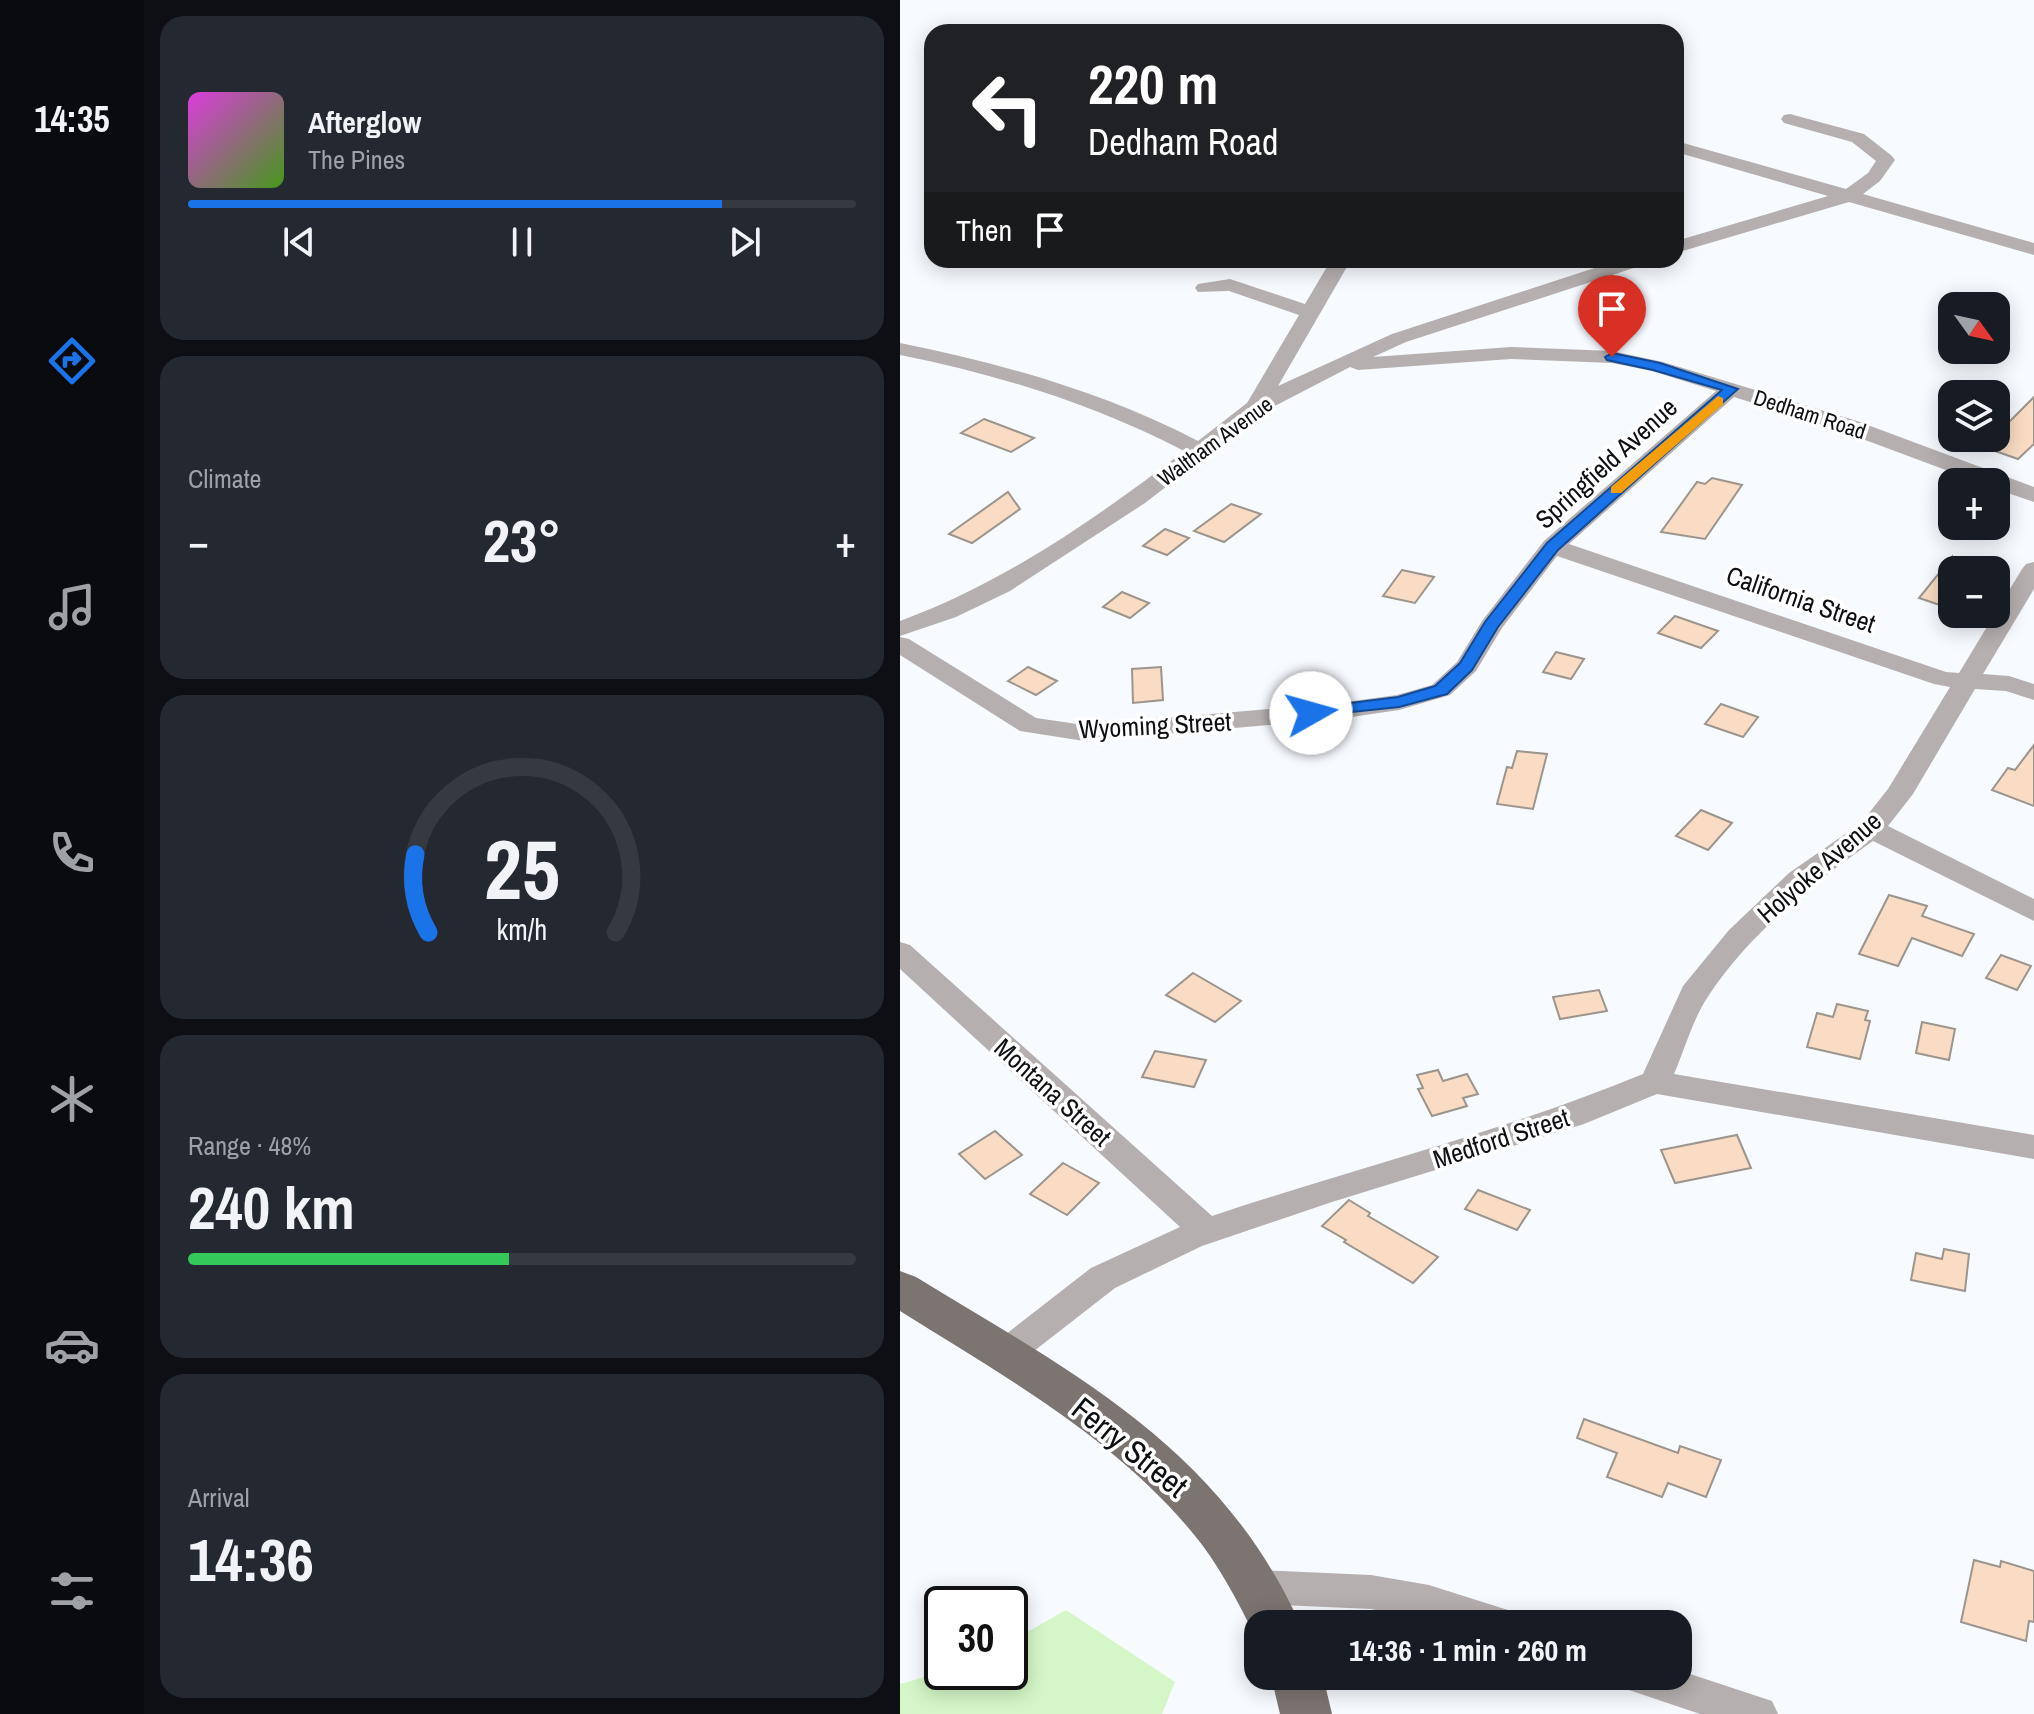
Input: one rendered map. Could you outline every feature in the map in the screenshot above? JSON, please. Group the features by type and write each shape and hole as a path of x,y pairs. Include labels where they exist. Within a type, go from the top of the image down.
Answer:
{"main road":[{"name":"Ferry Street","path":"900,1289 1117,1427 1194,1499 1268,1606"},
{"path":"1300,1690 1306,1714"}],"street":[{"path":"1684,244 1796,209 1849,196 1874,177 1886,160 1858,138 1790,119"},
{"path":"1684,148 2034,249"},
{"path":"1255,407 1336,268"},
{"name":"Waltham Avenue","path":"900,629 947,612 1001,586 1137,498 1255,407 1399,338 1614,268"},
{"path":"1205,288 1230,285 1311,312"},
{"path":"1377,348 1397,361"},
{"path":"900,349 988,366 1053,387 1125,413 1201,451"},
{"name":"Dedham Road","path":"1341,365 1511,353 1578,354 1656,366 1849,426 2034,495"},
{"name":"Springfield Avenue","path":"1338,711 1399,702 1441,690 1467,666 1491,626 1552,546 1731,389"},
{"name":"California Street","path":"1552,546 1943,679 2009,684 2034,692"},
{"name":"Holyoke Avenue","path":"1655,1082 1694,993 1739,937 1799,880 1871,829 1899,794 2034,569"},
{"name":"Wyoming Street","path":"900,644 1029,725 1084,733 1338,711"},
{"path":"1871,829 2034,911"},
{"name":"Montana Street","path":"900,952 1206,1231"},
{"path":"1655,1082 2034,1147"},
{"name":"Medford Street","path":"1004,1355 1103,1278 1206,1231 1558,1121 1655,1082"},
{"path":"1268,1606 1371,1592 1452,1610"},
{"path":"1683,1690 1758,1714"}],"green space":[{"path":"1066,1610 1175,1682 1162,1714 900,1714 900,1684 924,1677 924,1690 1028,1690 1028,1632"}],"building":[{"path":"2034,397 2034,444 2018,459 1998,452 2010,452 2010,421"},
{"path":"984,419 1034,438 1011,452 961,433"},
{"path":"1712,478 1742,485 1705,539 1661,532 1697,482 1705,484"},
{"path":"1008,492 1020,509 972,543 949,534"},
{"path":"1231,504 1261,514 1224,542 1194,531"},
{"path":"1165,529 1189,538 1167,555 1143,546"},
{"path":"1402,570 1434,577 1415,603 1383,596"},
{"path":"1938,574 1938,604 1919,598"},
{"path":"1122,592 1149,603 1130,618 1103,607"},
{"path":"1675,616 1718,631 1701,648 1658,633"},
{"path":"1556,652 1584,659 1571,679 1543,672"},
{"path":"1028,667 1057,681 1036,695 1008,681"},
{"path":"1161,667 1163,700 1133,703 1132,669"},
{"path":"1721,704 1758,717 1743,737 1705,724"},
{"path":"2034,745 2034,806 1992,790 2008,768 2015,770"},
{"path":"1517,751 1547,754 1533,809 1497,804 1507,767 1512,768"},
{"path":"1701,810 1732,823 1708,850 1676,836"},
{"path":"1889,895 1927,906 1922,916 1974,934 1962,956 1912,938 1898,966 1859,954"},
{"path":"2001,955 2031,966 2017,990 1986,978"},
{"path":"1193,973 1241,1001 1215,1022 1166,995"},
{"path":"1599,990 1607,1011 1560,1019 1553,997"},
{"path":"1837,1004 1868,1011 1865,1020 1870,1021 1860,1059 1807,1047 1817,1013 1833,1017"},
{"path":"1922,1022 1955,1029 1949,1060 1916,1053"},
{"path":"1155,1051 1206,1060 1194,1087 1142,1077"},
{"path":"1438,1070 1443,1081 1467,1074 1478,1094 1463,1098 1467,1106 1432,1116 1418,1089 1423,1088 1417,1075"},
{"path":"995,1131 1022,1155 985,1179 959,1154"},
{"path":"1737,1135 1751,1168 1675,1183 1661,1150"},
{"path":"1063,1163 1099,1183 1067,1215 1030,1194"},
{"path":"1478,1190 1530,1210 1517,1230 1465,1209"},
{"path":"1349,1200 1370,1213 1368,1216 1438,1257 1413,1283 1344,1242 1346,1240 1322,1226"},
{"path":"1944,1249 1969,1254 1965,1291 1911,1280 1916,1253 1942,1259"},
{"path":"1584,1419 1678,1453 1680,1446 1721,1460 1706,1497 1668,1483 1662,1497 1607,1477 1617,1453 1577,1438"},
{"path":"1974,1560 2000,1567 2001,1561 2034,1571 2034,1622 2029,1621 2026,1641 1961,1622"}],"slow traffic":[{"path":"1616,490 1718,401"}],"route":[{"path":"1311,713 1399,702 1441,690 1467,666 1491,626 1552,546 1731,389 1656,366 1612,357"}]}
